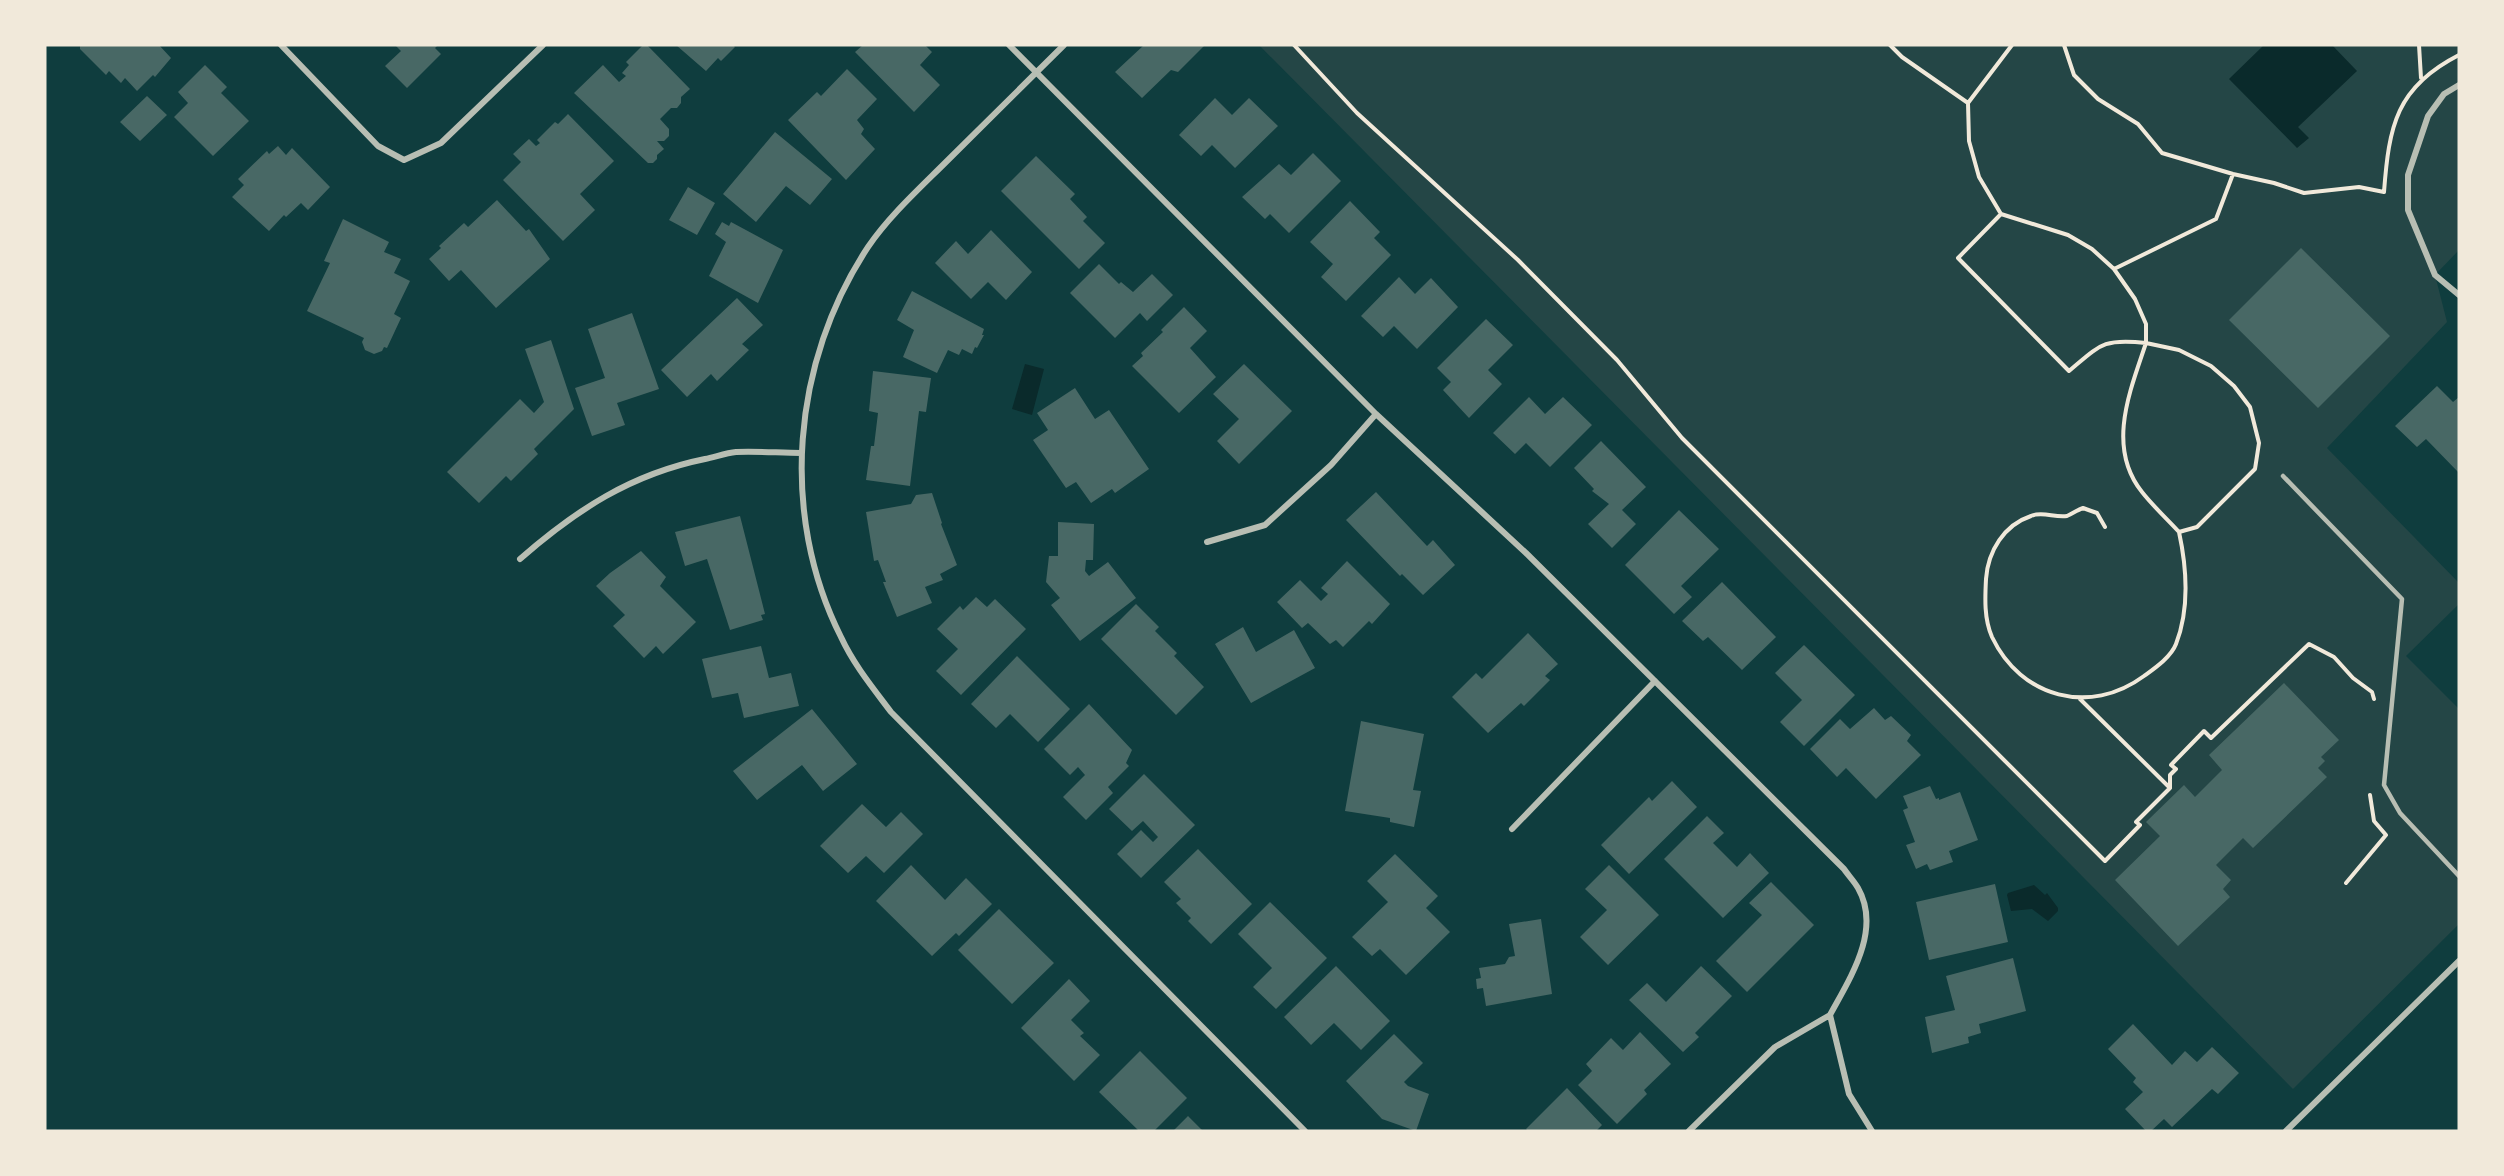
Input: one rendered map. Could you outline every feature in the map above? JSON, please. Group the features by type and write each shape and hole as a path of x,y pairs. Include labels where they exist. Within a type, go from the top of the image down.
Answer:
{"street":[{"path":"281,45 378,146 404,160 441,143 543,45"},
{"path":"1009,45 1376,414 1526,553 1655,681 1844,869 1858,888 1866,910 1866,932 1859,960 1830,1015 1775,1047 1689,1131"},
{"path":"1064,45 899,209 868,248 826,329 813,367 805,410 801,453 801,493 813,557 827,607 841,639 862,673 891,712 1305,1131"},
{"path":"2457,290 2435,275 2408,210 2408,175 2428,116 2444,94 2459,85"},
{"path":"1207,542 1265,525 1330,465 1376,414"},
{"path":"520,559 555,528 594,502 640,478 683,463 735,452 801,453"},
{"path":"1512,829 1655,681"},
{"path":"2286,1131 2459,961"},
{"path":"1830,1015 1848,1094 1872,1131"}],"lane":[{"path":"2283,476 2402,599 2384,785 2400,813 2459,876"}],"path":[{"path":"1294,45 1357,113 1518,260 1617,360 1682,438 2105,861 2140,825 2136,822 2170,788 2170,775 2176,769 2171,765 2204,731 2211,738 2309,644 2334,657 2353,678 2372,692 2375,702"},
{"path":"1890,45 1902,57 1968,104"},
{"path":"2012,45 1968,104 1969,141 1979,177 2001,214 2068,235 2092,249 2115,269 2135,299 2146,324 2146,343 2125,405 2122,438 2125,462 2141,490 2180,532 2187,570 2186,601 2176,646 2156,667 2133,684 2109,695 2080,699 2054,694 2030,682 2007,661 1992,636 1984,604 1987,572 1998,542 2012,525 2033,515 2067,516 2083,508 2097,513 2105,526"},
{"path":"2064,45 2074,75 2098,99 2138,124 2162,153 2304,193 2359,187 2384,192 2386,155 2404,100 2421,78 2459,55"},
{"path":"2419,45 2421,78"},
{"path":"2115,269 2216,219 2233,174"},
{"path":"2001,214 1958,258 2069,371 2101,344 2120,340 2146,343 2179,350 2211,366 2234,386 2250,407 2259,443 2255,469 2197,527 2180,532"},
{"path":"2080,699 2170,788"},
{"path":"2346,883 2386,835 2374,821 2370,794"}],"shaded area":[{"path":"1259,45 2459,45 2459,250 2435,275 2447,322 2327,448 2459,583 2459,604 2406,656 2459,709 2459,924 2293,1089"},
{"path":"2264,45 2332,45 2357,71 2298,127 2309,138 2297,148 2229,79"},
{"path":"1025,364 1044,369 1032,415 1012,409"},
{"path":"2034,885 2045,895 2047,893 2058,908 2058,911 2048,921 2032,909 2011,911 2008,893"}],"building":[{"path":"80,45 159,45 171,58 155,77 153,75 137,91 125,78 121,83 109,71 106,75 80,49"},
{"path":"395,45 438,45 435,48 441,54 407,88 385,66 401,51"},
{"path":"643,45 647,45 690,89 681,97 681,103 677,108 671,108 660,119 669,129 669,136 664,141 657,141 664,149 653,163 648,163 574,93 603,65 619,82 626,76 622,73 629,65 626,62"},
{"path":"676,45 733,45 735,47 721,61 718,58 706,71"},
{"path":"863,45 925,45 932,52 920,65 940,85 914,112 855,52"},
{"path":"1144,45 1205,45 1178,72 1171,70 1142,98 1115,72"},
{"path":"205,65 227,87 221,93 249,121 213,156 174,117 188,103 178,92"},
{"path":"847,69 877,99 857,120 864,129 861,134 875,149 846,180 788,120 817,92 821,96"},
{"path":"147,96 167,115 140,141 120,122"},
{"path":"1215,98 1232,115 1249,98 1278,126 1235,168 1212,145 1201,156 1179,135"},
{"path":"568,114 614,161 580,194 595,210 563,241 503,180 521,162 513,154 529,139 536,146 540,143 537,140 555,122 558,124"},
{"path":"775,132 832,179 810,205 786,186 756,222 723,194"},
{"path":"278,146 286,155 292,148 330,187 308,210 301,203 286,217 284,215 269,231 232,197 244,185 238,179 267,151 269,154"},
{"path":"1313,153 1341,181 1289,233 1270,214 1265,219 1242,197 1279,164 1291,175"},
{"path":"1036,156 1075,194 1070,199 1087,217 1083,221 1105,243 1079,269 1001,191"},
{"path":"688,187 715,203 697,235 669,220"},
{"path":"497,200 526,231 529,229 550,259 496,308 461,270 449,281 429,259 441,248 439,246 464,223 468,227"},
{"path":"1350,201 1380,232 1374,238 1391,255 1346,301 1321,277 1333,264 1310,242"},
{"path":"343,219 389,242 384,252 401,259 394,273 410,281 394,314 401,318 387,348 384,347 382,351 374,354 365,350 362,342 364,338 307,311 330,263 324,261"},
{"path":"722,222 729,226 731,222 783,250 758,303 709,276 726,242 715,234"},
{"path":"991,230 1032,272 1006,300 988,282 971,299 935,263 956,241 968,254"},
{"path":"2301,248 2390,336 2318,408 2229,320"},
{"path":"1099,264 1119,284 1121,282 1133,292 1152,274 1173,295 1147,321 1140,313 1115,338 1070,293"},
{"path":"1399,277 1415,294 1431,278 1458,307 1417,349 1394,326 1383,337 1361,316"},
{"path":"912,291 984,329 982,335 984,335 972,354 962,349 959,355 948,350 937,373 903,357 914,330 897,320"},
{"path":"737,298 763,325 742,344 749,350 717,381 711,374 687,397 661,370"},
{"path":"1184,307 1207,331 1190,348 1216,377 1179,413 1132,366 1143,356 1141,353 1163,332 1161,330"},
{"path":"632,313 659,389 617,403 625,425 592,436 575,388 605,378 588,329"},
{"path":"1486,319 1513,345 1488,370 1502,384 1469,418 1443,390 1451,382 1437,368"},
{"path":"551,340 574,409 534,449 538,454 511,481 506,476 479,503 447,472 520,399 534,413 544,402 525,349"},
{"path":"1244,364 1292,411 1239,464 1217,441 1239,419 1213,394"},
{"path":"873,371 931,378 926,412 919,411 910,486 866,480 871,446 874,446 878,413 869,411"},
{"path":"2437,386 2453,402 2459,397 2459,473 2426,439 2417,447 2395,426"},
{"path":"1075,388 1095,419 1109,410 1149,469 1115,493 1112,489 1091,503 1076,482 1066,488 1033,440 1048,430 1037,413"},
{"path":"1529,397 1545,414 1563,397 1592,425 1550,467 1526,443 1515,454 1493,433"},
{"path":"1601,441 1646,487 1622,510 1636,524 1612,548 1588,524 1609,504 1592,491 1594,489 1574,468"},
{"path":"1376,492 1427,546 1433,540 1455,565 1423,595 1402,574 1400,576 1346,520"},
{"path":"932,493 957,565 940,574 943,580 925,587 932,603 897,617 883,582 886,582 878,560 874,561 866,512 911,504 916,495"},
{"path":"1679,510 1719,549 1681,586 1692,597 1674,614 1625,565"},
{"path":"740,516 765,614 761,615 763,620 730,630 707,559 685,566 675,532"},
{"path":"1058,522 1094,524 1093,560 1086,560 1085,571 1089,576 1108,562 1136,598 1080,641 1051,605 1060,598 1046,582 1049,556 1058,556"},
{"path":"641,551 666,577 660,586 696,622 663,654 656,646 644,658 613,626 625,615 596,586"},
{"path":"1347,561 1390,604 1372,624 1369,621 1343,647 1336,640 1330,644 1308,623 1302,628 1277,602 1300,580 1321,601 1328,594 1321,588"},
{"path":"1722,582 1776,637 1742,670 1708,637 1703,641 1682,621"},
{"path":"976,597 987,607 995,599 1026,629 961,695 936,671 958,649 937,629 960,606 963,610"},
{"path":"1136,604 1159,627 1155,631 1177,653 1174,656 1204,687 1176,715 1101,639"},
{"path":"1243,627 1256,652 1294,630 1315,668 1251,703 1215,644"},
{"path":"1528,633 1558,664 1545,676 1550,680 1524,706 1521,703 1488,733 1452,697 1476,673 1482,679"},
{"path":"1804,645 1855,695 1804,746 1780,722 1802,700 1775,673"},
{"path":"761,646 769,678 791,673 799,706 744,718 738,693 712,698 702,659"},
{"path":"1017,656 1070,709 1038,742 1010,714 996,728 971,704"},
{"path":"2284,683 2339,740 2321,757 2325,761 2318,768 2327,777 2253,848 2243,838 2216,865 2231,880 2223,889 2230,897 2178,946 2115,880 2160,836 2146,822 2184,785 2195,797 2222,770 2209,755"},
{"path":"1089,704 1132,750 1126,763 1129,766 1108,787 1113,793 1086,820 1063,797 1085,775 1078,767 1070,775 1044,749"},
{"path":"1874,708 1885,720 1891,716 1911,735 1907,741 1921,755 1876,799 1846,768 1837,777 1810,749 1840,719 1850,729"},
{"path":"812,709 857,764 823,791 802,765 757,800 733,771"},
{"path":"1361,721 1424,734 1413,790 1421,791 1414,827 1390,822 1390,818 1345,811"},
{"path":"1144,774 1195,825 1141,878 1117,854 1141,830 1153,842 1158,837 1143,821 1132,831 1109,809"},
{"path":"1672,781 1697,807 1629,874 1601,845 1649,797 1652,801"},
{"path":"1930,786 1936,799 1939,798 1939,800 1960,792 1978,840 1949,851 1953,862 1930,870 1927,864 1916,869 1906,845 1915,842 1903,810 1908,808 1903,796"},
{"path":"862,804 886,827 901,812 923,834 884,873 866,856 848,873 820,846"},
{"path":"1707,816 1724,833 1713,843 1737,867 1750,853 1769,873 1723,918 1664,859"},
{"path":"1198,849 1252,904 1211,944 1188,921 1191,918 1176,903 1181,899 1164,882"},
{"path":"1395,854 1438,896 1426,908 1450,932 1406,975 1380,949 1372,956 1352,937 1388,902 1367,881"},
{"path":"911,865 945,900 966,878 992,904 959,936 956,933 932,956 876,901"},
{"path":"1609,865 1659,915 1608,965 1580,937 1607,910 1585,889"},
{"path":"1771,882 1814,925 1747,992 1716,961 1762,915 1749,903"},
{"path":"1995,884 2008,942 1929,960 1916,902"},
{"path":"1270,902 1327,958 1276,1009 1253,987 1272,968 1238,934"},
{"path":"999,909 1054,963 1012,1004 958,950"},
{"path":"1541,919 1552,994 1486,1006 1483,988 1477,989 1476,979 1481,978 1479,968 1505,964 1509,957 1515,956 1509,924"},
{"path":"2013,958 2026,1011 1979,1024 1981,1033 1968,1037 1969,1043 1932,1053 1925,1017 1955,1010 1946,976"},
{"path":"1336,966 1390,1021 1361,1050 1334,1023 1311,1045 1284,1017"},
{"path":"1701,966 1732,996 1695,1033 1699,1037 1683,1052 1629,1000 1647,983 1666,1002"},
{"path":"1069,979 1090,1001 1071,1020 1084,1033 1080,1036 1100,1055 1074,1081 1021,1028"},
{"path":"2133,1024 2172,1065 2185,1051 2197,1062 2212,1047 2239,1073 2218,1094 2212,1089 2172,1127 2164,1119 2151,1131 2146,1131 2125,1109 2143,1092 2133,1082 2136,1078 2108,1049"},
{"path":"1640,1032 1671,1064 1644,1090 1647,1094 1617,1124 1578,1085 1592,1071 1586,1064 1611,1038 1623,1050"},
{"path":"1394,1034 1423,1063 1404,1082 1408,1086 1429,1094 1416,1131 1382,1119 1346,1081"},
{"path":"1140,1051 1187,1098 1154,1131 1139,1131 1099,1092"},
{"path":"1567,1088 1602,1125 1596,1131 1528,1131 1526,1129"},
{"path":"1188,1116 1203,1131 1173,1131"}]}
